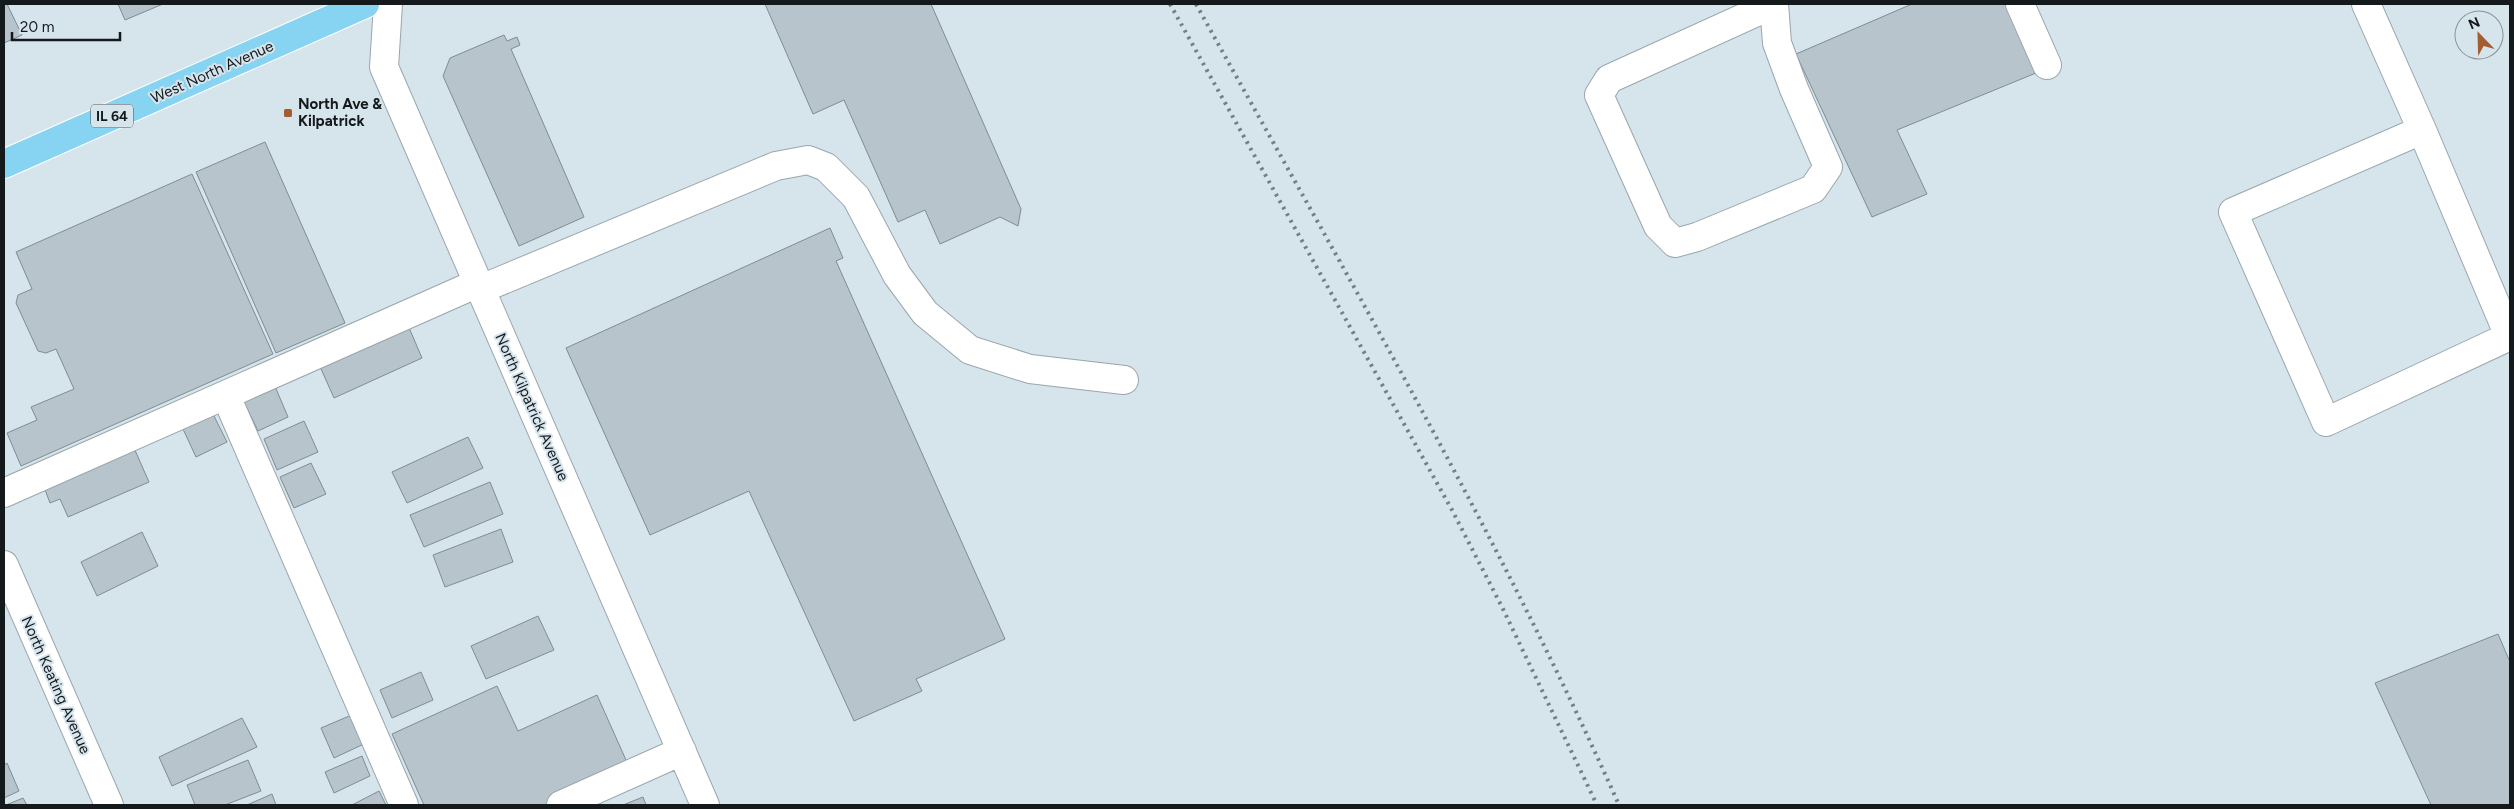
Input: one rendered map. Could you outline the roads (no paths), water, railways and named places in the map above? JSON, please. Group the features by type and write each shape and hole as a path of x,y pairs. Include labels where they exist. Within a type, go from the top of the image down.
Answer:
{"main road":[{"name":"West North Avenue","path":"4,164 365,4"}],"street":[{"name":"North Kilpatrick Avenue","path":"388,4 384,67 705,805"},
{"path":"1774,4 1777,43 1794,89 1828,167 1813,189 1675,243 1658,226 1599,95 1609,79 1774,4"},
{"path":"2020,4 2047,65"},
{"path":"2366,4 2422,130 2510,336 2326,422 2233,212 2422,130"},
{"path":"4,493 479,286 776,166 808,160 826,167 856,197 897,275 925,313 970,350 1030,369 1124,380"},
{"path":"226,396 404,805"},
{"name":"North Keating Avenue","path":"4,565 109,805"},
{"path":"562,805 682,751"}],"railway":[{"path":"1170,4 1452,510 1502,607 1597,805"},
{"path":"1196,4 1362,301 1470,500 1522,601 1619,805"}],"place":[{"name":"North Ave & Kilpatrick","path":"288,113"}]}
